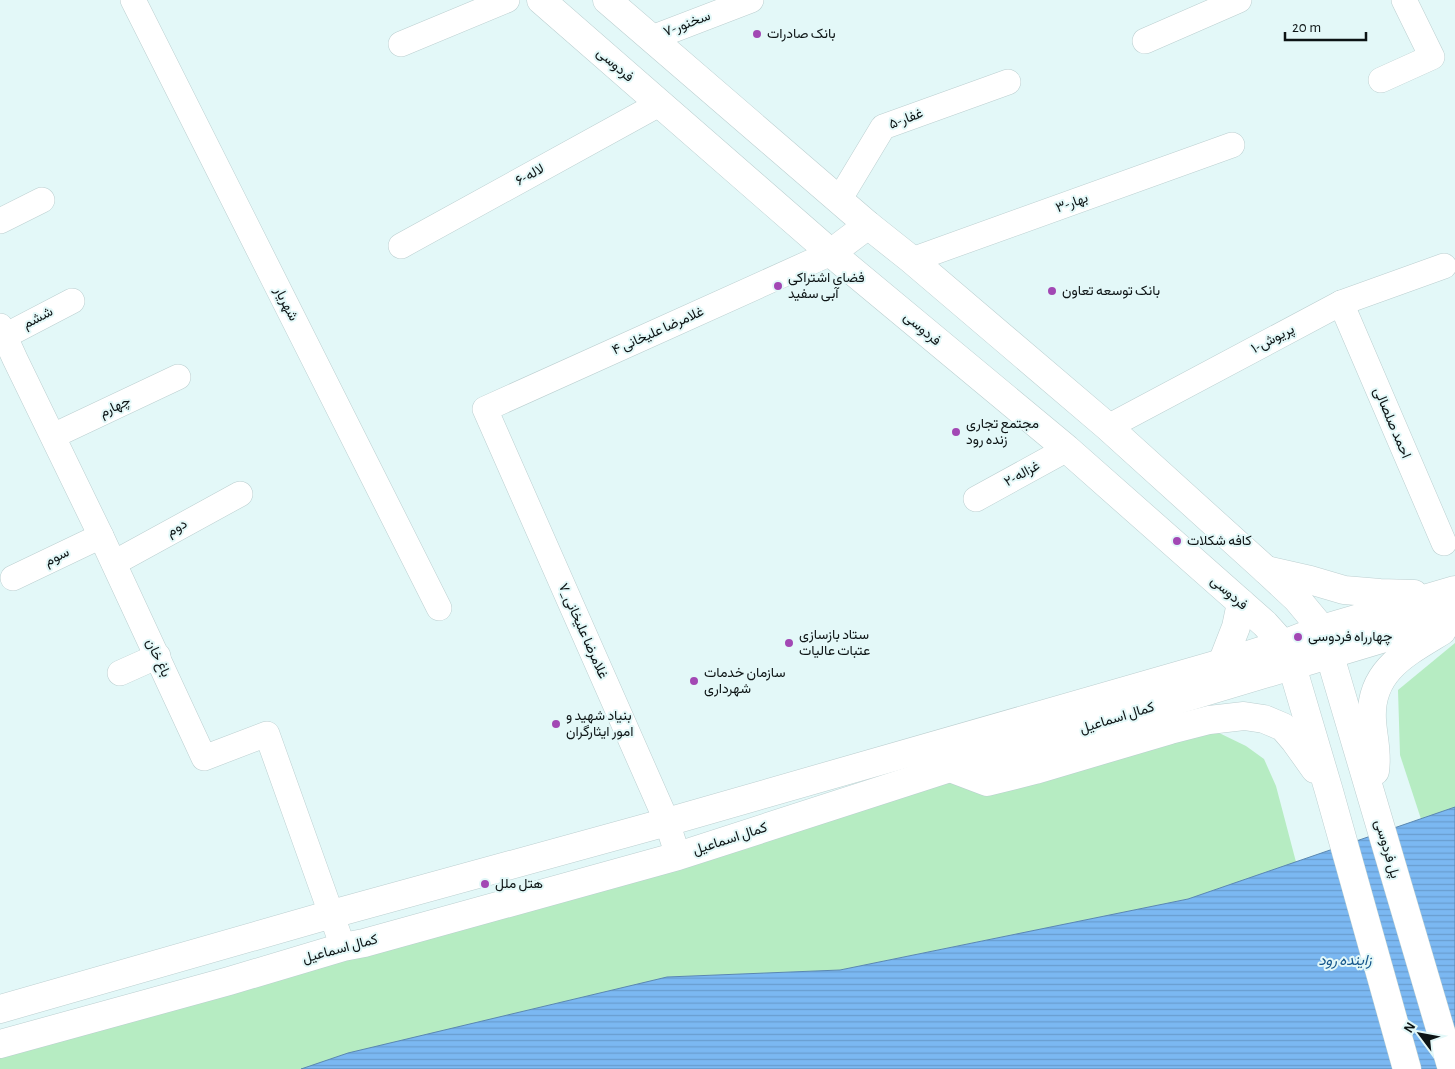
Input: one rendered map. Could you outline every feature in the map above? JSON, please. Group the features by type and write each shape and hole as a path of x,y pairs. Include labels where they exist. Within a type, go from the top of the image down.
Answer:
{"main road":[{"name":"فردوسی","path":"541,0 831,253 1067,449 1265,624 1288,655"},
{"path":"607,0 868,225 912,260 1108,427 1297,599 1322,629"},
{"path":"831,253 868,225"},
{"path":"1266,570 1344,590 1380,593 1447,592"},
{"name":"کمال اسماعیل","path":"0,1044 229,981 344,947 678,856 950,768 1288,655 1322,629 1447,592"},
{"path":"1222,663 1236,627 1241,603"},
{"name":"کمال اسماعیل","path":"0,1009 332,914 667,822 1222,663 1288,655 1330,655 1455,617"},
{"path":"1370,792 1377,760 1372,707 1384,675 1406,653 1455,622"},
{"name":"پل فردوسی","path":"1322,629 1452,1069"},
{"path":"1288,655 1329,791 1407,1069"},
{"path":"950,768 987,782 1035,770 1170,730 1209,720 1244,716 1264,719 1283,727 1308,757 1329,791"}],"street":[{"name":"شهریار","path":"133,0 439,608"},
{"path":"401,44 507,0"},
{"name":"۷-سخنور","path":"652,38 751,0"},
{"path":"1145,41 1239,0"},
{"path":"1381,80 1432,57 1404,0"},
{"name":"۵-غفار","path":"840,200 883,127 1008,82"},
{"name":"۶-لاله","path":"401,246 659,104"},
{"name":"۳-بهار","path":"912,260 1232,145"},
{"path":"0,221 42,200"},
{"name":"۴ غلامرضا علیخانی","path":"485,409 831,253"},
{"name":"۱-پریوش","path":"1108,427 1341,303 1444,266"},
{"name":"ششم","path":"2,331 72,301"},
{"name":"احمد صلصالی","path":"1341,303 1444,543"},
{"name":"باغ خان","path":"2,331 7,363 53,436 158,656 204,758 266,734 332,914"},
{"name":"چهارم","path":"53,436 178,377"},
{"name":"۷_غلامرضا علیخانی","path":"485,409 667,822 678,856"},
{"name":"۲-غزاله","path":"976,499 1067,449"},
{"name":"دوم","path":"114,563 240,494"},
{"name":"سوم","path":"13,578 101,536"},
{"path":"120,673 158,656"},
{"path":"332,914 344,947"}],"green space":[{"path":"1455,643 1455,807 1421,819 1400,755 1398,690"},
{"path":"1215,731 1246,746 1264,759 1276,786 1296,862 1188,899 840,970 667,977 347,1069 0,1069 0,1055 947,777"}],"water":[{"name":"زاینده رود","path":"1455,807 1455,1069 301,1069 348,1053 667,977 840,970 1188,899"}],"place":[{"name":"بانک صادرات","path":"757,34"},
{"name":"فضای اشتراکی آبی سفید","path":"778,286"},
{"name":"بانک توسعه تعاون","path":"1052,291"},
{"name":"مجتمع تجاری زنده رود","path":"956,432"},
{"name":"کافه شکلات","path":"1177,541"},
{"name":"چهارراه فردوسی","path":"1298,637"},
{"name":"ستاد بازسازی عتبات عالیات","path":"789,643"},
{"name":"سازمان خدمات شهرداری","path":"694,681"},
{"name":"بنیاد شهید و امور ایثارگران","path":"556,724"},
{"name":"هتل ملل","path":"485,884"}]}
